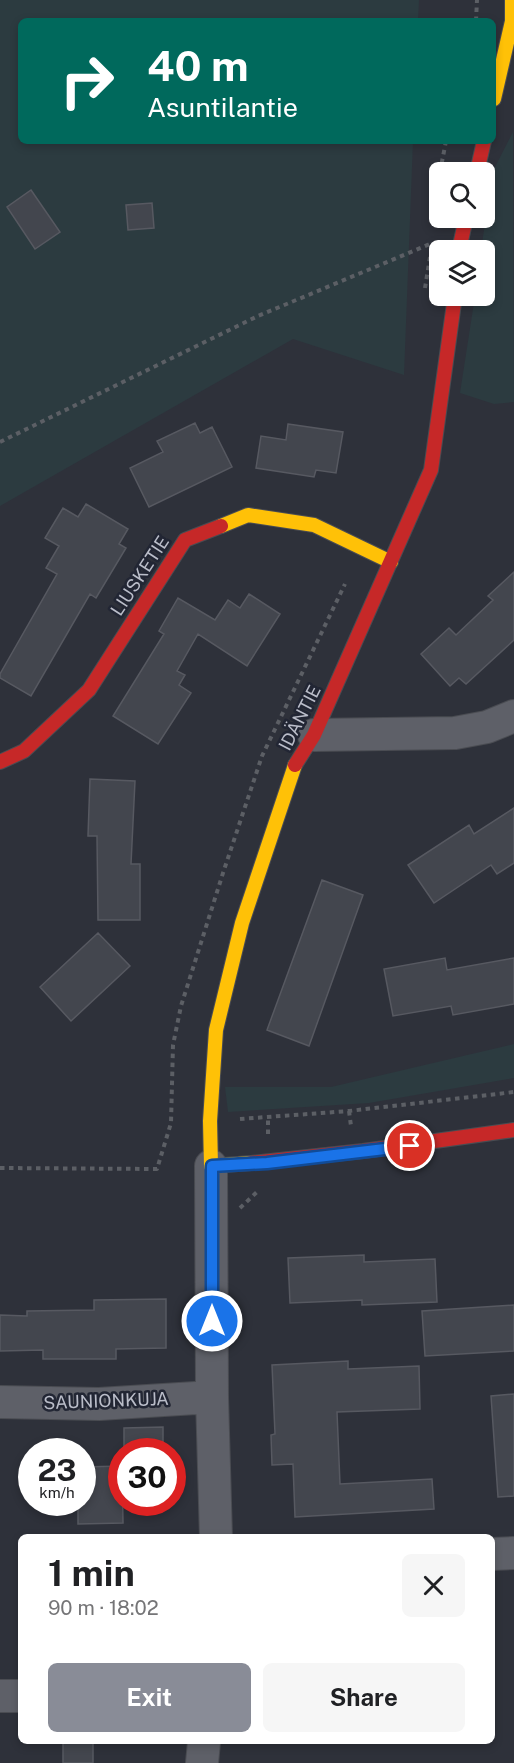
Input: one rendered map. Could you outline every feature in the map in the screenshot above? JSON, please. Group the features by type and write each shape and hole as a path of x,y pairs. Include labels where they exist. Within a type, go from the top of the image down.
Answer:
{"street":[{"path":"496,90 512,21 512,0"},
{"path":"479,162 483,144"},
{"name":"IDÄNTIE","path":"212,1166 210,1121 216,1030 242,923 293,769 314,735 431,470 453,306"},
{"name":"LIUSKETIE","path":"0,762 24,751 89,690 185,540 248,515 314,525 391,562"},
{"path":"314,735 455,734 487,727 514,716"},
{"path":"216,1534 212,1396 212,1166 267,1163 410,1146 514,1130"},
{"name":"SAUNIONKUJA","path":"0,1402 99,1404 212,1396"},
{"path":"495,1554 514,1553"},
{"path":"0,1696 18,1696"},
{"path":"202,1763 204,1744"}],"path":[{"path":"476,18 477,0"},
{"path":"442,162 445,144"},
{"path":"0,442 258,316 432,243 424,296"},
{"path":"0,1168 157,1169 171,1123 173,1045 181,1006 223,873 262,756 363,548"},
{"path":"171,1123 418,1105 514,1092"},
{"path":"237,1211 265,1184 268,1117"}],"shaded area":[{"path":"0,0 419,0 418,18 18,18 18,144 413,144 404,375 293,339 0,506"},
{"path":"513,132 514,402 494,404 460,393 473,306 495,306 495,240 483,240 484,228 495,228 495,167"},
{"path":"514,1044 514,1078 369,1103 228,1112 225,1087 331,1087"}],"building":[{"path":"31,190 60,232 35,249 7,207"},
{"path":"152,203 154,228 128,230 126,205"},
{"path":"195,423 200,433 212,427 232,467 149,507 130,468 163,452 157,441"},
{"path":"288,424 343,432 336,473 316,470 314,477 256,468 261,436 286,440"},
{"path":"86,504 128,529 119,544 126,548 96,598 90,594 31,696 0,678 0,674 57,574 46,568 59,546 45,538 63,508 78,517"},
{"path":"514,572 514,640 466,684 459,678 450,686 421,654 449,628 456,635 493,600 488,596"},
{"path":"249,594 280,614 247,666 198,634 177,671 185,675 179,685 191,693 158,744 113,716 164,634 159,631 178,598 215,620 228,600 240,608"},
{"path":"90,779 135,781 131,864 140,864 140,920 98,920 97,836 88,836"},
{"path":"514,808 514,863 497,874 491,865 434,903 408,865 469,825 474,834"},
{"path":"322,880 363,895 309,1046 267,1030"},
{"path":"98,933 130,966 71,1021 40,987"},
{"path":"445,958 447,970 514,958 514,1004 453,1015 451,1006 393,1016 384,969"},
{"path":"364,1255 364,1262 435,1259 437,1302 362,1305 362,1300 290,1303 288,1258"},
{"path":"166,1299 166,1348 116,1349 116,1359 43,1359 43,1350 0,1351 0,1315 27,1316 27,1311 94,1310 94,1300"},
{"path":"514,1305 514,1351 425,1356 422,1311"},
{"path":"348,1361 348,1369 419,1366 420,1409 337,1412 340,1484 432,1479 434,1509 295,1517 293,1464 272,1465 271,1435 275,1434 272,1365"},
{"path":"514,1394 514,1496 498,1497 491,1396"},
{"path":"163,1427 163,1438 124,1438 124,1428"},
{"path":"108,1466 108,1516 123,1516 123,1523 78,1524 78,1516 96,1516 96,1467"},
{"path":"63,1744 93,1744 93,1763 63,1763"}],"traffic: slow":[{"path":"496,90 512,21 512,0"},
{"path":"221,526 248,515 314,525 391,562"},
{"path":"251,1163 211,1166 210,1121 216,1030 242,923 295,765"}],"traffic: jam":[{"path":"479,162 483,144"},
{"path":"461,240 464,228"},
{"path":"295,765 314,735 431,470 454,306"},
{"path":"0,762 24,751 89,690 185,540 221,526"},
{"path":"251,1163 363,1151 514,1130"}],"route":[{"path":"212,1321 212,1166 267,1163 410,1146"}]}
